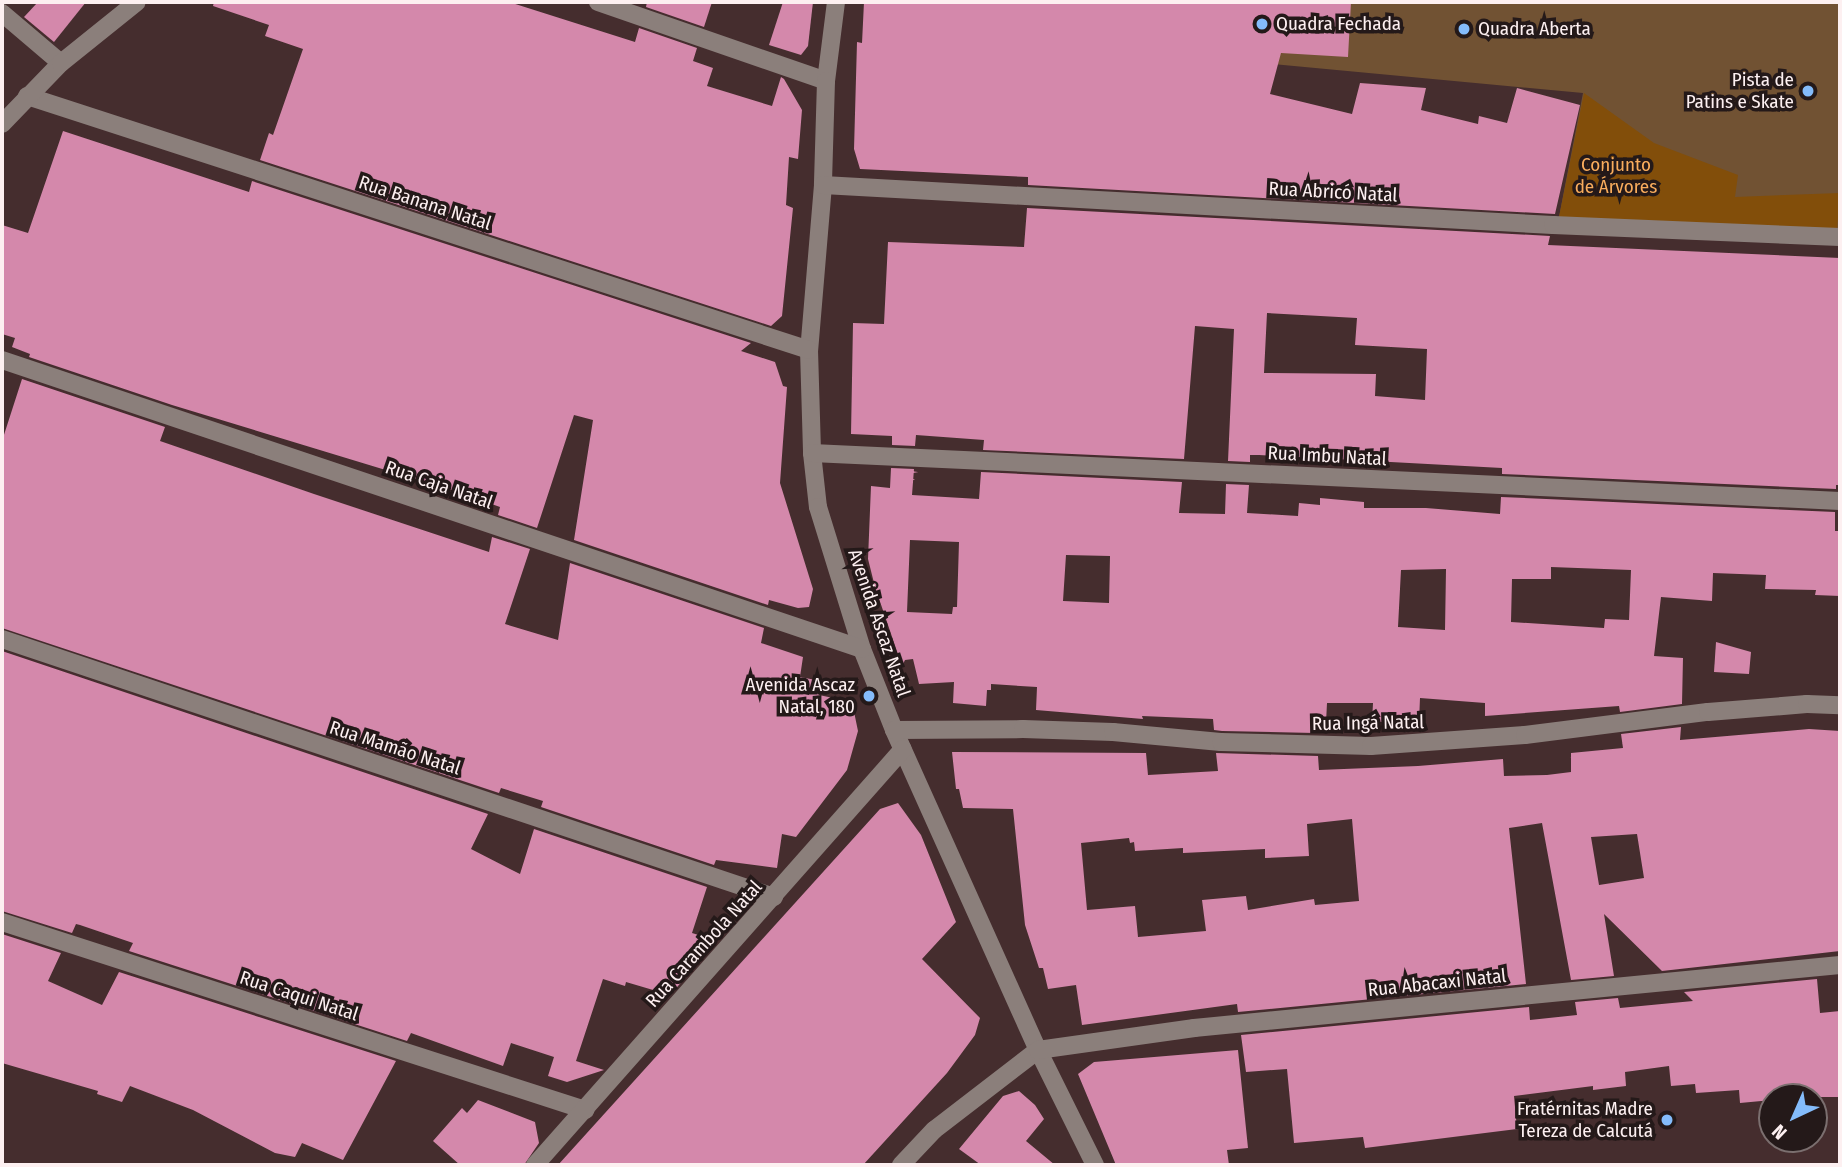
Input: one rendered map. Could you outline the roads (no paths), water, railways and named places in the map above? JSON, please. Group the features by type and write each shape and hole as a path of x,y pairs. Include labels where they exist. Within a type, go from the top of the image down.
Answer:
{"street":[{"path":"2,124 61,63 137,2"},
{"path":"598,2 826,81"},
{"name":"Avenida Ascaz Natal","path":"836,2 826,81 824,185 809,350 812,453 818,507 862,649 894,730 1038,1050 1095,1165"},
{"path":"2,13 61,63"},
{"name":"Rua Banana Natal","path":"27,96 809,350"},
{"name":"Rua Abricó Natal","path":"824,185 1553,225 1840,237"},
{"name":"Rua Caja Natal","path":"2,360 862,649"},
{"name":"Rua Imbu Natal","path":"812,453 1840,501"},
{"name":"Rua Mamão Natal","path":"2,639 774,897"},
{"name":"Rua Ingá Natal","path":"894,730 1023,729 1113,732 1221,742 1371,746 1512,736 1708,712 1807,704 1840,705"},
{"name":"Rua Carambola Natal","path":"535,1165 903,749"},
{"name":"Rua Caqui Natal","path":"2,922 585,1110"},
{"name":"Rua Abacaxi Natal","path":"1038,1050 1194,1028 1840,965"},
{"path":"901,1165 934,1130 1038,1050"}],"place":[{"name":"Quadra Fechada","path":"1262,24"},
{"name":"Quadra Aberta","path":"1464,29"},
{"name":"Pista de Patins e Skate","path":"1808,91"},
{"name":"Avenida Ascaz Natal, 180","path":"869,696"},
{"name":"Fratérnitas Madre Tereza de Calcutá","path":"1667,1120"}],"park label":[{"name":"Conjunto de Árvores","path":"1616,176"}]}
